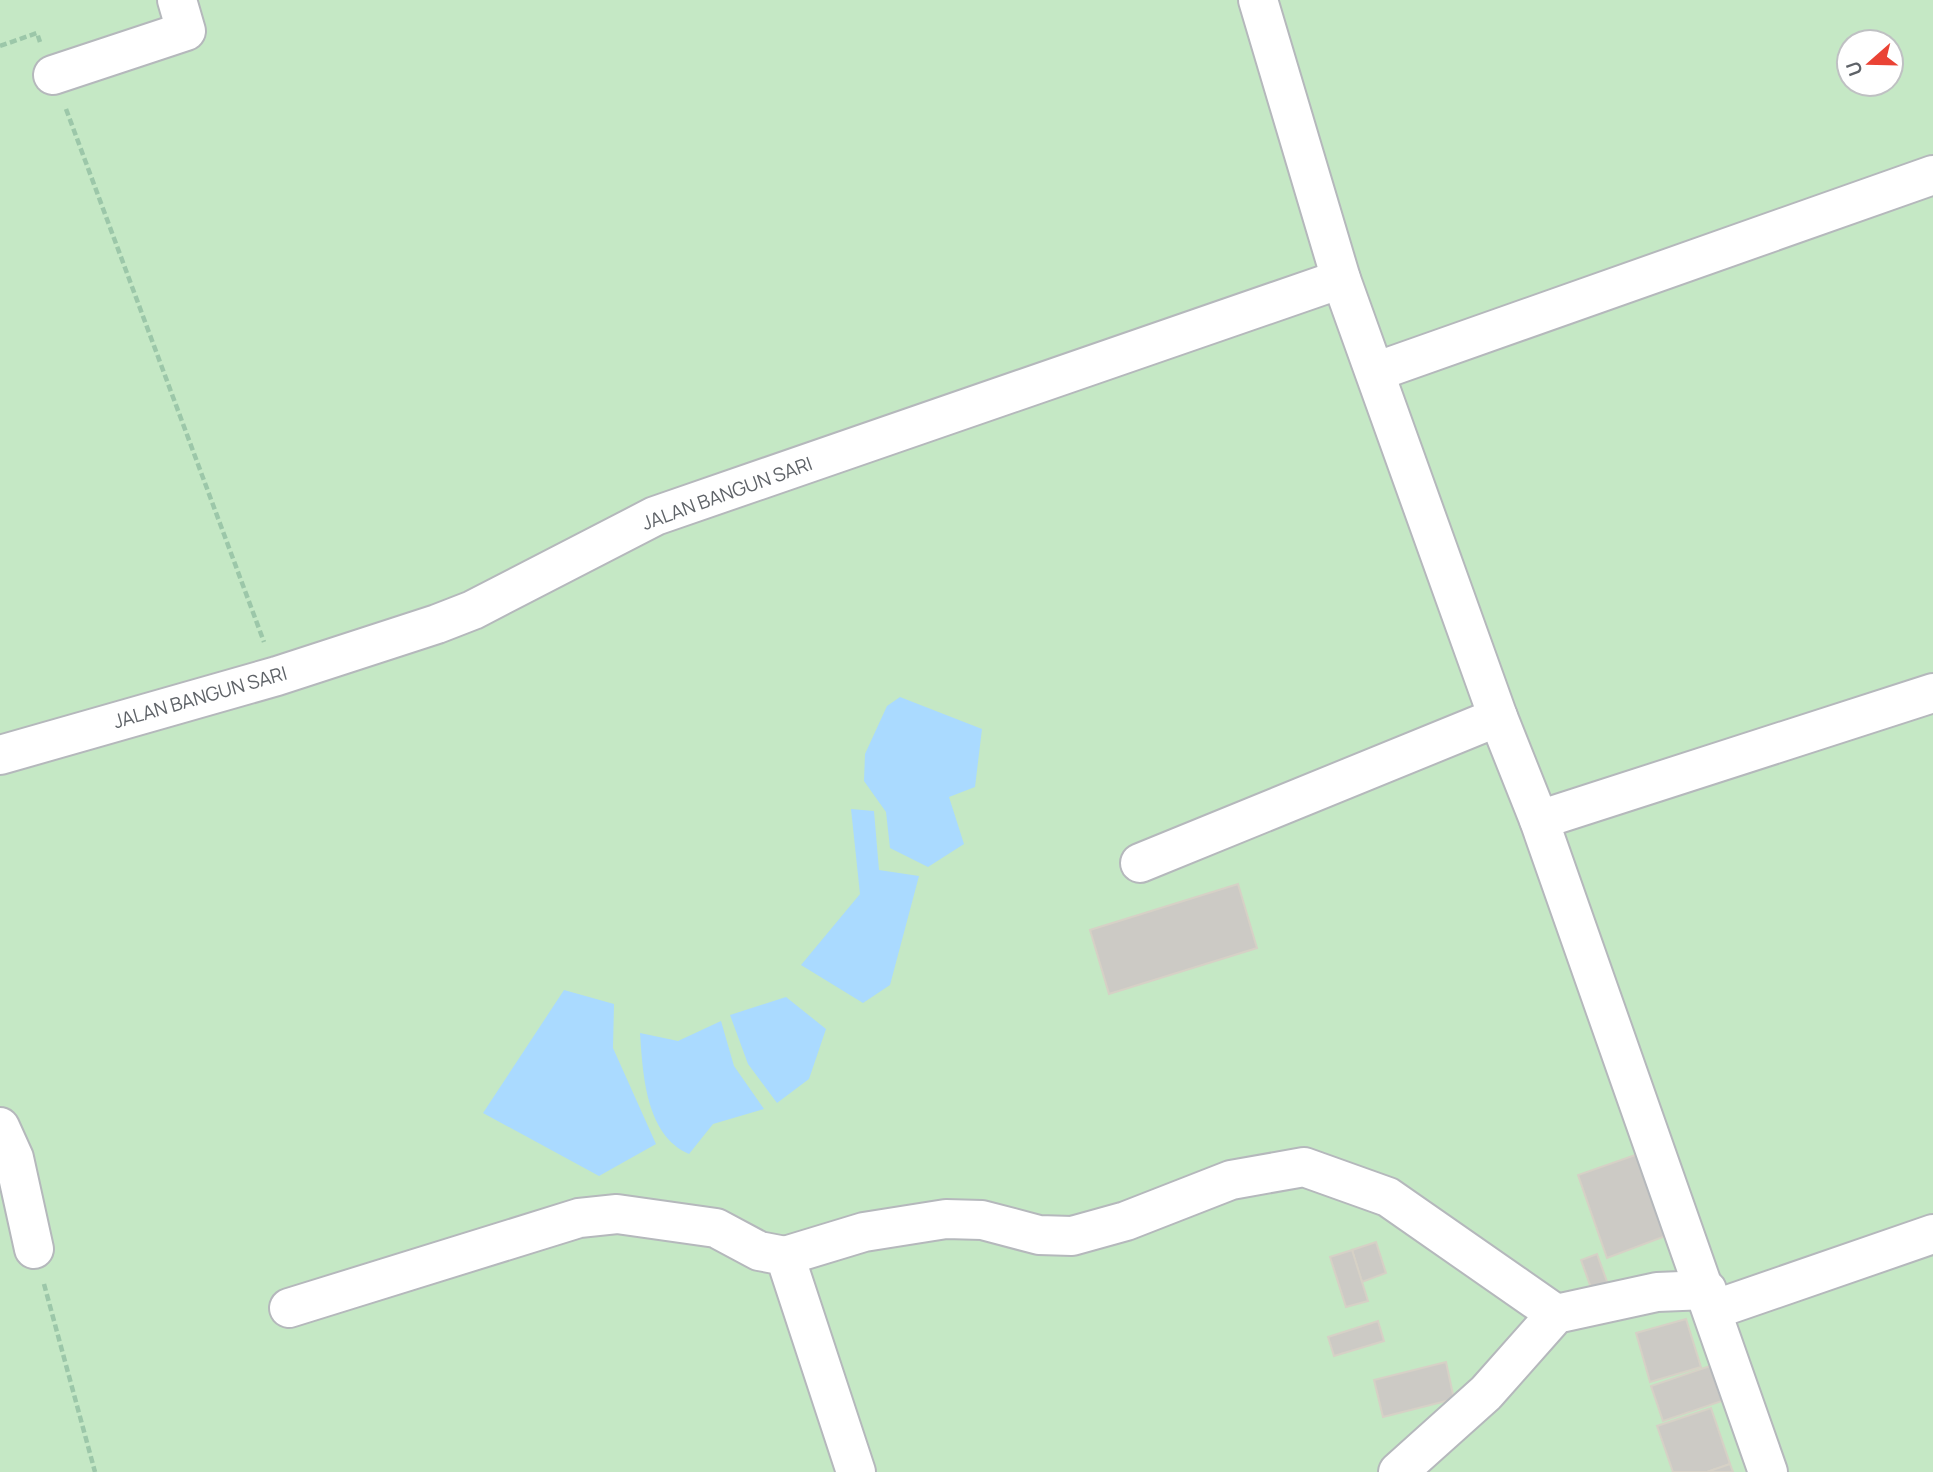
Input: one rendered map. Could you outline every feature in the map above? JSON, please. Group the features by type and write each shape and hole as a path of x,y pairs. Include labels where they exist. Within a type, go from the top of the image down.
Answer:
{"street":[{"path":"53,75 186,32 177,0"},
{"path":"1258,0 1341,279 1498,717 1539,820 1710,1300 1768,1472"},
{"path":"1375,372 1933,175"},
{"name":"JALAN BANGUN SARI","path":"0,755 277,676 461,615 655,516 1341,279"},
{"path":"1539,820 1933,692"},
{"path":"1140,863 1498,717"},
{"path":"0,1126 14,1158 34,1249"},
{"path":"289,1308 579,1218 603,1215 650,1218 716,1228 759,1251 785,1256 864,1232 946,1219 982,1220 1039,1235 1072,1237 1126,1222 1231,1180 1304,1167 1388,1197 1556,1314"},
{"path":"1398,1472 1486,1393 1556,1314 1657,1292 1710,1300 1933,1234"},
{"path":"785,1256 856,1472"}],"path":[{"path":"0,46 37,33 277,676"},
{"path":"34,1249 95,1472"}],"green space":[{"path":"0,0 1933,0 1933,1472 0,1472"}],"water":[{"path":"900,697 982,729 975,787 949,797 964,844 928,867 890,848 886,812 864,781 865,754 887,706"},
{"path":"851,809 874,811 879,870 919,876 890,985 863,1003 801,965 860,894"},
{"path":"564,990 614,1004 613,1048 656,1144 599,1176 483,1113"},
{"path":"786,997 826,1029 809,1079 777,1103 748,1064 730,1015"},
{"path":"721,1021 734,1066 764,1109 713,1124 689,1154 675,1145 655,1119 645,1085 640,1033 678,1041"}],"building":[{"path":"1238,884 1257,948 1109,994 1090,930"},
{"path":"1641,1153 1671,1234 1607,1258 1578,1175"},
{"path":"1376,1242 1386,1273 1362,1282 1352,1250"},
{"path":"1352,1250 1368,1301 1346,1307 1330,1257"},
{"path":"1597,1254 1610,1290 1594,1296 1581,1260"},
{"path":"1686,1319 1701,1367 1650,1382 1636,1333"},
{"path":"1378,1321 1384,1341 1334,1356 1328,1337"},
{"path":"1446,1362 1454,1399 1383,1417 1374,1380"},
{"path":"1710,1366 1722,1401 1663,1421 1651,1386"},
{"path":"1711,1408 1730,1464 1707,1472 1673,1472 1657,1426"},
{"path":"1730,1464 1733,1472 1707,1472"}]}
